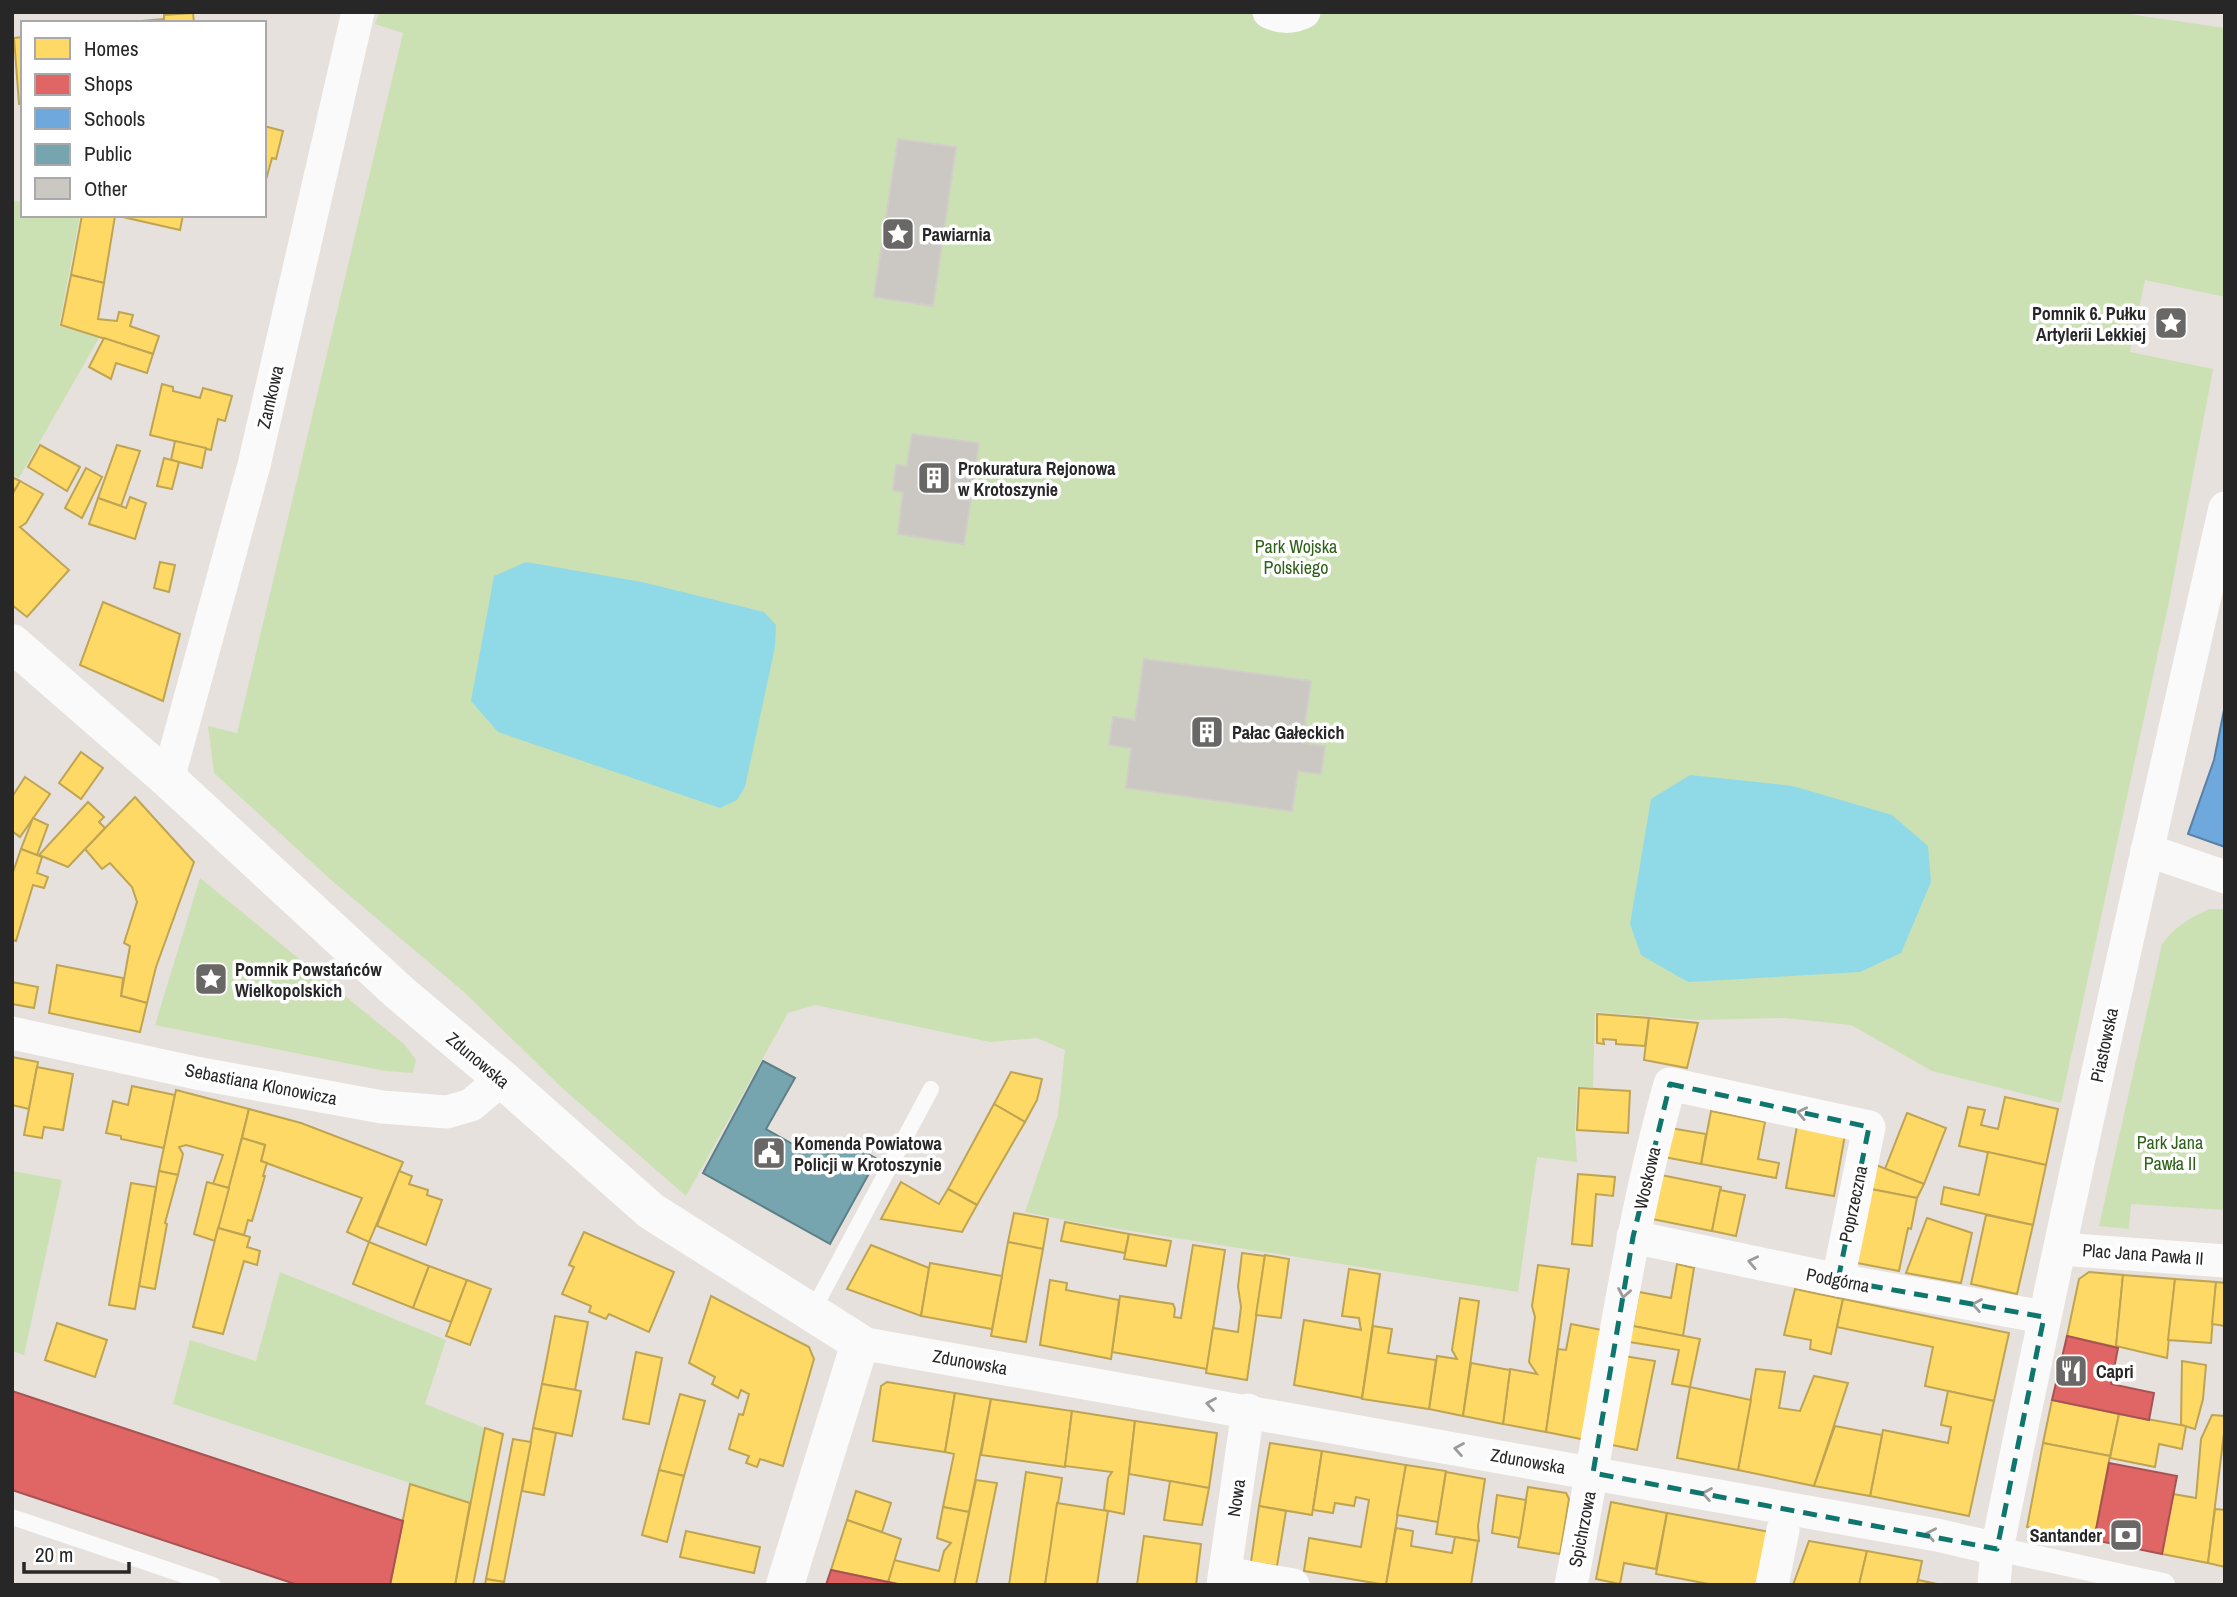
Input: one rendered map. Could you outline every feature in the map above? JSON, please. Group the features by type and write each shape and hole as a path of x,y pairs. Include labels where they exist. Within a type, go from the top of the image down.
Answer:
{"street":[{"name":"Zamkowa","path":"168,779 254,465 358,12"},
{"path":"1269,12 1283,17 1304,12"},
{"name":"Piastowska","path":"1993,1585 1997,1549 2044,1317 2225,508"},
{"name":"Zdunowska","path":"12,643 168,779 400,993 651,1211 860,1343 1248,1410 1937,1535 2162,1585"},
{"path":"2147,850 2225,877"},
{"name":"Sebastiana Klonowicza","path":"12,1033 196,1073 382,1107 447,1112 471,1105 502,1079"},
{"name":"Woskowa","path":"1593,1473 1633,1237 1670,1084 1869,1127"},
{"name":"Poprzeczna","path":"1838,1280 1869,1127"},
{"name":"Podgórna","path":"1633,1237 1838,1280 2044,1317"},
{"name":"Plac Jana Pawła II","path":"2060,1249 2225,1261"},
{"path":"785,1585 860,1343"},
{"name":"Nowa","path":"1224,1579 1248,1410"},
{"name":"Spichrzowa","path":"1571,1585 1593,1473"},
{"path":"1772,1585 1783,1530"},
{"path":"1224,1579 1293,1585"}],"lane":[{"path":"812,1312 931,1089"},
{"path":"12,1517 213,1585"}],"highlighted area":[{"path":"1670,1084 1869,1127 1838,1280 2044,1317 1997,1549 1593,1473 1633,1237"}],"green space":[{"name":"Park Wojska Polskiego","path":"380,12 2115,12 2225,28 2225,297 2145,280 2130,352 2213,369 2169,602 2061,1103 1932,1071 1851,1025 1784,1018 1698,1020 1595,1012 1593,1087 1577,1087 1577,1162 1537,1157 1518,1292 1025,1212 1058,1115 1065,1050 1037,1038 990,1042 815,1005 788,1013 686,1196 562,1088 464,992 330,879 214,773 208,726 237,733 403,33 375,24"},
{"path":"12,200 21,202 21,217 80,217 59,326 99,338 19,478 12,475"},
{"path":"200,878 404,1044 416,1060 413,1073 385,1071 155,1025"},
{"name":"Park Jana Pawła II","path":"2209,909 2225,909 2225,1210 2131,1204 2129,1229 2099,1226 2162,944 2183,923"},
{"path":"12,1171 62,1180 24,1355 12,1351"},
{"path":"280,1272 446,1340 425,1404 485,1428 470,1503 173,1404 190,1340 256,1361"}],"water":[{"path":"526,562 642,582 764,612 776,625 775,647 745,787 737,800 720,808 498,732 471,701 494,576"},
{"path":"1690,775 1793,786 1892,815 1928,846 1931,882 1901,953 1860,972 1688,982 1641,955 1630,924 1651,799"}],"building: Homes":[{"path":"193,13 194,21 141,21 164,19 164,15"},
{"path":"21,37 21,104 19,104 14,38"},
{"path":"266,127 283,131 276,159 272,158 266,180"},
{"path":"82,217 115,217 104,283 71,275"},
{"path":"123,217 183,217 180,230"},
{"path":"71,275 104,283 98,319 117,321 119,312 133,315 130,326 159,336 153,354 61,325"},
{"path":"104,338 153,354 147,373 116,363 111,379 89,367"},
{"path":"162,384 173,387 173,391 200,398 203,388 232,396 225,421 218,419 211,450 150,435"},
{"path":"175,441 206,448 202,468 171,460"},
{"path":"40,445 80,467 67,491 28,467"},
{"path":"117,445 140,451 121,506 98,498"},
{"path":"164,458 179,462 172,489 157,486"},
{"path":"86,468 102,477 82,518 65,508"},
{"path":"12,477 20,481 12,495"},
{"path":"20,481 43,494 26,523 20,527 69,570 27,617 12,605 12,495"},
{"path":"130,497 146,503 135,539 89,524 98,498 126,508"},
{"path":"160,562 175,565 169,592 154,588"},
{"path":"103,602 180,634 163,701 80,665"},
{"path":"81,752 103,768 81,799 59,783"},
{"path":"25,777 50,794 20,837 12,831 12,797"},
{"path":"135,797 194,862 156,967 147,1003 121,996 130,946 124,943 137,902 132,887 110,863 102,869 85,849"},
{"path":"88,802 104,817 99,822 105,828 68,867 39,855"},
{"path":"33,818 48,825 37,855 21,849"},
{"path":"21,849 42,857 37,873 48,877 44,888 33,885 16,941 12,940 12,875"},
{"path":"57,965 123,978 121,996 147,1003 140,1032 49,1013"},
{"path":"12,982 38,987 34,1008 12,1004"},
{"path":"1597,1014 1649,1018 1645,1046 1616,1044 1616,1040 1603,1039 1604,1044 1597,1043"},
{"path":"1649,1018 1698,1023 1687,1068 1644,1060"},
{"path":"12,1057 38,1062 29,1109 12,1105"},
{"path":"37,1067 73,1074 63,1130 44,1127 42,1138 24,1135"},
{"path":"1011,1072 1042,1079 1037,1100 1025,1122 994,1104"},
{"path":"132,1086 175,1095 164,1148 106,1133 113,1101 128,1105"},
{"path":"1579,1088 1630,1091 1628,1133 1577,1130"},
{"path":"176,1090 249,1109 229,1188 213,1184 223,1155 186,1145 179,1147 183,1154 178,1175 159,1171"},
{"path":"2005,1097 2058,1109 2046,1165 1959,1146 1968,1107 1985,1110 1981,1125 1998,1129"},
{"path":"994,1104 1025,1122 977,1205 948,1189"},
{"path":"249,1109 301,1123 403,1162 369,1242 347,1232 362,1198 261,1161 265,1145 242,1138"},
{"path":"1711,1111 1765,1122 1758,1159 1779,1163 1776,1178 1701,1164"},
{"path":"1907,1113 1946,1128 1924,1184 1885,1169"},
{"path":"1797,1126 1845,1135 1834,1196 1786,1188"},
{"path":"1670,1128 1706,1134 1701,1164 1664,1157"},
{"path":"242,1138 265,1145 261,1161 267,1163 252,1221 248,1220 244,1235 218,1228"},
{"path":"1988,1152 2046,1165 2033,1225 1941,1204 1944,1187 1979,1195"},
{"path":"1876,1165 1924,1184 1917,1198 1871,1189"},
{"path":"159,1171 178,1175 165,1223 167,1224 155,1289 139,1286"},
{"path":"399,1171 412,1176 409,1184 428,1190 427,1195 442,1200 426,1245 377,1226"},
{"path":"1578,1174 1615,1177 1613,1196 1596,1194 1592,1246 1572,1244"},
{"path":"1661,1175 1721,1187 1712,1231 1652,1219"},
{"path":"207,1182 229,1188 215,1241 194,1234"},
{"path":"901,1182 939,1204 948,1189 977,1205 962,1232 881,1219"},
{"path":"131,1183 156,1187 135,1309 109,1305"},
{"path":"1871,1189 1917,1198 1899,1271 1857,1263"},
{"path":"1720,1190 1745,1195 1736,1236 1712,1231"},
{"path":"1014,1213 1048,1219 1043,1249 1008,1242"},
{"path":"1986,1215 2033,1225 2017,1294 1971,1284"},
{"path":"1927,1218 1972,1233 1961,1283 1906,1273"},
{"path":"1065,1222 1129,1234 1125,1253 1061,1241"},
{"path":"218,1228 250,1237 247,1247 260,1251 257,1265 244,1261 223,1334 193,1327"},
{"path":"584,1232 674,1272 649,1332 609,1314 606,1319 589,1312 591,1306 562,1294 574,1267 569,1265"},
{"path":"1129,1234 1171,1241 1166,1266 1124,1259"},
{"path":"369,1242 429,1266 413,1308 353,1284"},
{"path":"1008,1242 1043,1249 1026,1342 991,1336"},
{"path":"871,1245 929,1268 921,1316 847,1289"},
{"path":"1193,1245 1225,1250 1207,1369 1112,1352 1120,1296 1173,1304 1174,1317 1181,1318"},
{"path":"1242,1253 1265,1256 1247,1380 1206,1373 1213,1328 1238,1332 1241,1307 1238,1287"},
{"path":"1265,1255 1289,1259 1281,1318 1256,1315"},
{"path":"930,1263 1002,1276 992,1329 921,1316"},
{"path":"1677,1264 1694,1268 1683,1336 1633,1326 1639,1292 1671,1298"},
{"path":"1538,1265 1569,1269 1546,1432 1503,1424 1510,1369 1537,1374 1529,1362 1535,1317 1532,1306"},
{"path":"429,1266 467,1280 451,1322 413,1308"},
{"path":"1349,1269 1380,1274 1362,1398 1294,1385 1304,1320 1361,1330 1359,1318 1342,1316"},
{"path":"2089,1272 2123,1275 2116,1347 2067,1336 2079,1279"},
{"path":"2123,1275 2175,1279 2167,1358 2116,1346"},
{"path":"2175,1279 2216,1282 2211,1343 2168,1340"},
{"path":"467,1280 491,1289 470,1345 446,1336"},
{"path":"1050,1280 1067,1283 1066,1290 1119,1300 1111,1359 1040,1345"},
{"path":"2216,1282 2225,1283 2225,1326 2212,1324"},
{"path":"1795,1289 1843,1299 1831,1354 1810,1349 1811,1340 1784,1335"},
{"path":"711,1296 809,1347 814,1359 783,1466 760,1459 757,1467 746,1463 749,1456 729,1449 739,1414 743,1415 749,1394 741,1390 738,1398 712,1384 715,1377 689,1363"},
{"path":"1460,1298 1479,1301 1463,1416 1429,1409 1437,1356 1457,1359 1452,1350"},
{"path":"1843,1299 2009,1333 1994,1401 1925,1386 1933,1347 1837,1327"},
{"path":"555,1316 588,1322 575,1390 542,1384"},
{"path":"57,1323 107,1340 95,1377 45,1360"},
{"path":"1571,1324 1607,1331 1586,1440 1546,1432 1558,1349 1566,1350"},
{"path":"1373,1326 1392,1329 1388,1353 1436,1360 1429,1409 1362,1399"},
{"path":"1633,1326 1700,1339 1690,1387 1672,1384 1679,1350 1629,1342"},
{"path":"636,1352 662,1358 649,1424 623,1419"},
{"path":"1624,1356 1655,1361 1637,1450 1607,1444"},
{"path":"2182,1361 2206,1365 2203,1399 2195,1429 2181,1425"},
{"path":"1471,1363 1510,1370 1503,1424 1463,1416"},
{"path":"1756,1369 1785,1372 1779,1408 1800,1411 1814,1376 1848,1383 1814,1486 1738,1470"},
{"path":"887,1382 955,1393 945,1452 873,1441 881,1386"},
{"path":"542,1384 581,1391 572,1436 533,1428"},
{"path":"1690,1387 1751,1400 1738,1470 1677,1458"},
{"path":"1948,1391 1994,1401 1969,1516 1870,1496 1883,1430 1948,1443 1951,1427 1941,1425"},
{"path":"955,1393 991,1399 969,1512 943,1507 954,1454 945,1452"},
{"path":"680,1394 705,1401 684,1476 659,1470"},
{"path":"991,1399 1072,1411 1065,1467 981,1455"},
{"path":"2052,1400 2119,1414 2110,1456 2043,1443"},
{"path":"1072,1411 1135,1421 1124,1514 1104,1510 1108,1478 1112,1472 1065,1466"},
{"path":"2119,1414 2186,1426 2182,1449 2159,1444 2155,1467 2110,1458"},
{"path":"2212,1415 2225,1416 2225,1425 2208,1563 2162,1554 2173,1494 2196,1498 2201,1439"},
{"path":"1135,1421 1217,1433 1209,1488 1129,1474"},
{"path":"1835,1426 1882,1435 1870,1496 1814,1486"},
{"path":"485,1428 503,1434 473,1585 455,1585"},
{"path":"533,1428 556,1433 544,1495 522,1491"},
{"path":"513,1439 531,1442 504,1582 486,1579"},
{"path":"1270,1443 1322,1451 1312,1515 1259,1506"},
{"path":"2043,1443 2110,1456 2094,1540 2027,1527"},
{"path":"1322,1451 1406,1465 1386,1585 1304,1571 1309,1538 1361,1547 1369,1500 1356,1497 1354,1506 1335,1503 1333,1513 1313,1510"},
{"path":"1406,1465 1446,1471 1438,1522 1397,1515"},
{"path":"659,1470 684,1476 667,1542 642,1535"},
{"path":"1026,1472 1062,1478 1045,1585 1009,1585"},
{"path":"1446,1472 1485,1479 1478,1526 1479,1541 1436,1534"},
{"path":"976,1480 997,1483 976,1585 954,1585"},
{"path":"1170,1481 1209,1488 1202,1525 1164,1520"},
{"path":"410,1484 470,1503 455,1585 390,1585"},
{"path":"1528,1487 1566,1493 1569,1499 1560,1554 1518,1547"},
{"path":"856,1491 891,1503 882,1532 847,1520"},
{"path":"1497,1495 1526,1500 1520,1538 1492,1533"},
{"path":"1611,1502 1667,1513 1656,1569 1624,1563 1620,1584 1596,1579"},
{"path":"1057,1503 1108,1511 1097,1585 1045,1585"},
{"path":"1259,1506 1286,1511 1277,1566 1251,1562"},
{"path":"943,1507 969,1512 954,1585 899,1585 888,1582 894,1560 939,1571 944,1551 951,1543 937,1538"},
{"path":"2215,1509 2225,1510 2225,1567 2208,1563"},
{"path":"1667,1513 1770,1532 1760,1585 1714,1585 1656,1574"},
{"path":"847,1520 901,1539 888,1582 831,1570"},
{"path":"1396,1528 1413,1531 1411,1546 1452,1553 1455,1537 1478,1541 1471,1585 1386,1585"},
{"path":"686,1531 760,1547 754,1573 680,1557"},
{"path":"1144,1536 1201,1544 1196,1585 1137,1585"},
{"path":"1809,1541 1867,1551 1859,1585 1793,1585"},
{"path":"1867,1551 1922,1561 1917,1585 1859,1585"},
{"path":"486,1579 504,1582 503,1585 485,1585"},
{"path":"1918,1580 1942,1585 1917,1585"}],"building: Shops":[{"path":"2067,1336 2118,1348 2111,1384 2154,1393 2149,1420 2052,1400"},
{"path":"12,1391 403,1521 390,1585 298,1585 12,1490"},
{"path":"2109,1463 2177,1476 2162,1554 2094,1540"},
{"path":"831,1570 888,1582 898,1584 826,1585"}],"building: Schools":[{"path":"2225,705 2225,847 2188,834 2214,760"}],"building: Public":[{"name":"Komenda Powiatowa Policji w Krotoszynie","path":"763,1061 795,1078 766,1129 805,1151 809,1144 829,1155 839,1138 877,1159 830,1244 703,1173"}],"building: Other":[{"path":"898,139 956,147 933,306 874,297"},
{"name":"Prokuratura Rejonowa w Krotoszynie","path":"912,434 979,443 964,544 898,534 903,492 893,490 896,465 907,466"},
{"name":"Pałac Gałeckich","path":"1144,659 1311,681 1302,743 1325,746 1321,774 1298,771 1292,811 1126,788 1131,748 1109,745 1113,717 1135,720"}],"place":[{"name":"Pawiarnia","path":"898,234"},
{"name":"Pomnik 6. Pułku Artylerii Lekkiej","path":"2171,323"},
{"name":"Prokuratura Rejonowa w Krotoszynie","path":"934,478"},
{"name":"Pałac Gałeckich","path":"1207,732"},
{"name":"Pomnik Powstańców Wielkopolskich","path":"211,979"},
{"name":"Komenda Powiatowa Policji w Krotoszynie","path":"769,1153"},
{"name":"Capri","path":"2071,1371"},
{"name":"Santander","path":"2126,1535"}]}
